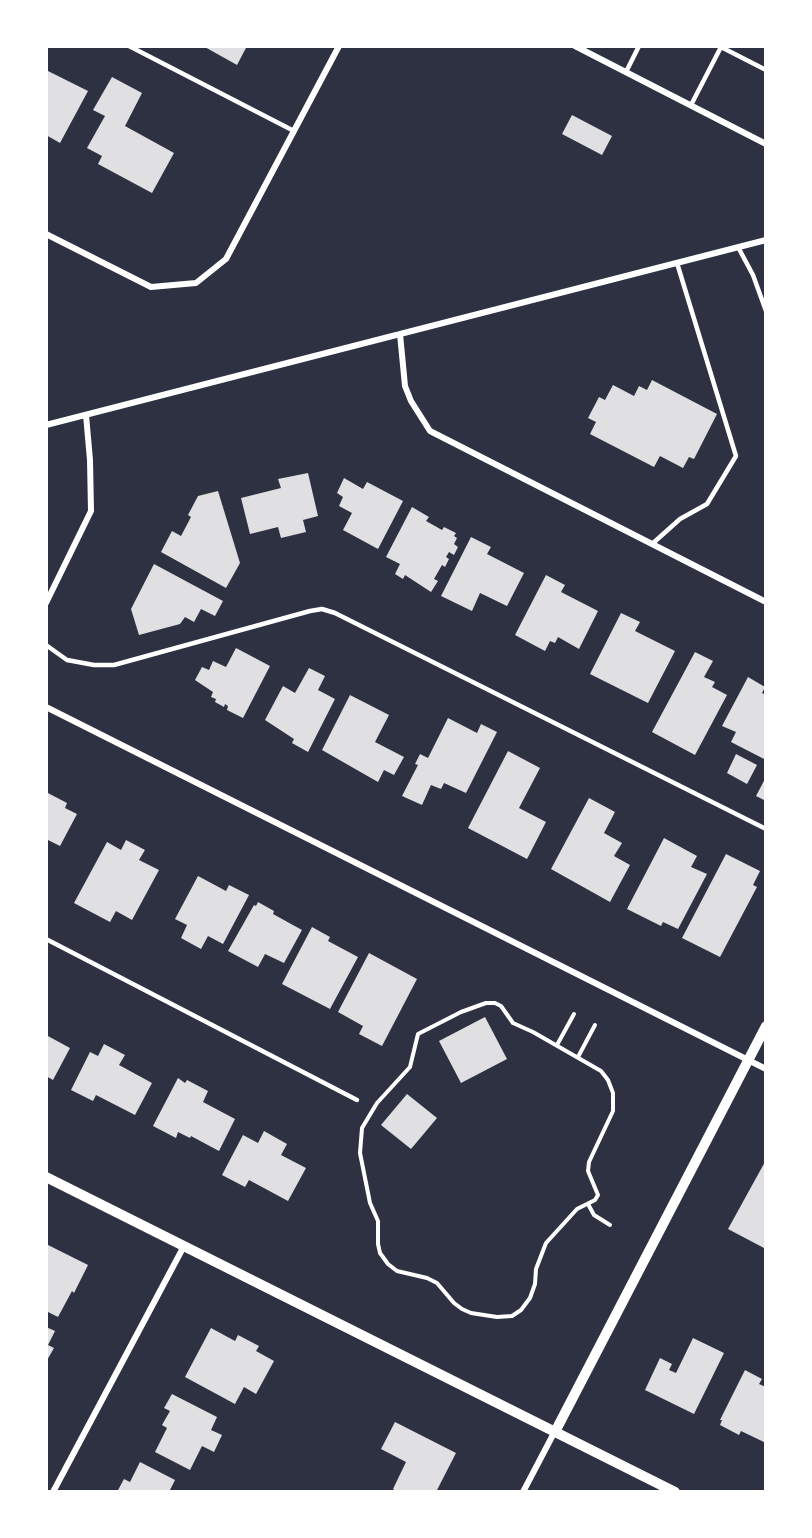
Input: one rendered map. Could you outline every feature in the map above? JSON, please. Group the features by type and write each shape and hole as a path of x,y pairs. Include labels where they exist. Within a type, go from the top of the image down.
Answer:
{"street":[{"path":"46,234 151,287 196,283 226,259 339,46"},
{"path":"575,46 765,144"},
{"path":"46,425 765,240"},
{"path":"400,334 405,386 411,401 430,431 765,602"},
{"path":"46,603 91,511 86,415"},
{"path":"46,707 765,1069"},
{"path":"523,1491 765,1026"},
{"path":"46,1177 675,1491"},
{"path":"53,1491 184,1246"}],"lane":[{"path":"129,46 294,131"},
{"path":"626,72 639,46"},
{"path":"691,105 721,47 765,70"},
{"path":"738,247 753,275 765,311"},
{"path":"652,544 680,519 707,504 736,456 677,263"},
{"path":"46,645 67,660 94,665 114,665 322,609 765,830"},
{"path":"46,939 357,1100"}],"path":[{"path":"495,1003 501,1006 513,1023 578,1057 601,1071 608,1080 613,1094 613,1111 589,1162 588,1171 598,1195 595,1200 577,1209 546,1243 536,1269 535,1284 530,1298 521,1311 512,1316 497,1317 471,1313 454,1303 437,1283 427,1278 397,1271 388,1264 380,1253 378,1221 370,1203 360,1153 362,1128 378,1103 410,1067 418,1034 474,1006 495,1003"},
{"path":"556,1045 574,1014"},
{"path":"578,1057 595,1025"},
{"path":"588,1204 594,1215 610,1225"}],"building":[{"path":"203,46 247,46 237,65"},
{"path":"46,70 88,91 60,143 46,135"},
{"path":"112,77 142,93 125,126 174,153 152,193 98,164 102,156 87,148 105,116 93,110"},
{"path":"572,115 612,136 602,155 562,134"},
{"path":"652,380 717,414 694,459 689,457 683,468 660,456 654,467 590,434 596,422 588,418 599,397 605,400 613,385 634,396 639,386 647,390"},
{"path":"308,473 318,516 303,520 306,532 281,538 278,527 250,534 241,498 281,488 278,479"},
{"path":"344,478 363,489 367,482 403,501 378,549 343,530 352,513 339,506 343,497 337,493"},
{"path":"218,491 240,563 226,588 161,552 172,531 181,536 198,496"},
{"path":"412,507 429,517 426,521 442,530 444,527 456,533 454,536 457,538 454,544 458,547 454,555 449,552 446,557 449,559 445,567 442,565 434,579 438,581 431,592 405,575 403,579 395,574 400,564 386,557"},
{"path":"471,537 491,547 487,554 524,573 507,606 480,593 472,611 441,596"},
{"path":"154,564 223,601 215,616 201,609 194,622 185,617 180,624 139,635 131,609"},
{"path":"546,575 565,585 561,592 598,611 579,649 558,637 555,643 550,641 545,651 515,635"},
{"path":"621,613 640,622 635,631 675,651 648,703 590,674"},
{"path":"236,648 270,666 243,718 227,710 228,706 225,704 224,707 215,702 216,699 211,697 213,692 195,680 202,667 209,670 213,661 226,667"},
{"path":"695,652 713,661 704,677 715,682 712,687 727,695 695,755 652,732"},
{"path":"309,668 325,676 318,690 335,699 308,752 292,743 294,739 265,720 283,686 295,693"},
{"path":"748,677 765,687 762,693 766,695 766,760 731,742 736,732 722,726"},
{"path":"350,695 389,715 375,742 404,757 394,775 384,770 378,782 322,750"},
{"path":"448,718 477,733 481,724 497,732 466,793 444,783 441,789 431,785 422,805 402,796 418,765 415,764 420,754 428,758"},
{"path":"508,751 540,768 519,808 546,822 527,859 468,828"},
{"path":"736,754 757,765 747,784 727,773"},
{"path":"766,777 766,801 756,796"},
{"path":"46,792 67,803 65,808 77,814 60,846 48,840 46,843"},
{"path":"589,798 615,812 604,833 622,843 614,856 630,865 610,902 551,869"},
{"path":"664,838 697,856 691,867 707,874 678,929 663,922 661,926 627,909"},
{"path":"126,840 145,850 139,860 159,870 132,920 116,911 110,922 74,903 107,842 121,850"},
{"path":"726,854 760,871 753,885 757,887 720,957 682,938"},
{"path":"198,876 226,891 229,885 249,895 223,944 208,936 201,949 181,938 187,925 175,919"},
{"path":"258,902 274,911 273,914 302,930 284,963 265,954 258,967 228,951 254,905 256,906"},
{"path":"312,927 330,937 328,941 358,957 330,1009 282,984"},
{"path":"369,953 417,979 382,1046 359,1034 363,1026 338,1012"},
{"path":"485,1017 507,1059 461,1083 439,1041"},
{"path":"46,1035 70,1048 53,1080 46,1076"},
{"path":"104,1044 125,1055 119,1065 152,1083 135,1115 96,1095 93,1101 71,1090 90,1052 98,1056"},
{"path":"178,1078 185,1083 187,1080 208,1091 203,1102 235,1119 219,1151 191,1136 190,1138 178,1132 176,1138 153,1126"},
{"path":"407,1094 437,1118 411,1149 381,1125"},
{"path":"264,1131 287,1144 281,1155 306,1168 288,1201 249,1180 245,1187 222,1175 243,1135 258,1143"},
{"path":"766,1160 766,1245 764,1248 728,1229"},
{"path":"46,1244 88,1265 74,1293 72,1291 58,1317 46,1311"},
{"path":"46,1327 55,1331 48,1345 54,1348 46,1362"},
{"path":"211,1328 235,1341 238,1335 259,1346 256,1351 274,1361 256,1394 244,1387 235,1404 185,1377"},
{"path":"693,1338 724,1353 694,1414 645,1390 660,1358 672,1364 669,1370 676,1373"},
{"path":"745,1370 762,1379 759,1384 766,1387 766,1443 741,1431 739,1435 720,1425 722,1420 720,1420"},
{"path":"172,1394 217,1417 211,1430 222,1435 214,1452 202,1446 190,1470 155,1452 167,1428 162,1425 170,1411 164,1408"},
{"path":"395,1422 456,1453 436,1492 397,1492 393,1489 406,1462 381,1449"},
{"path":"140,1462 175,1480 169,1492 117,1492 124,1479 130,1482"}]}
